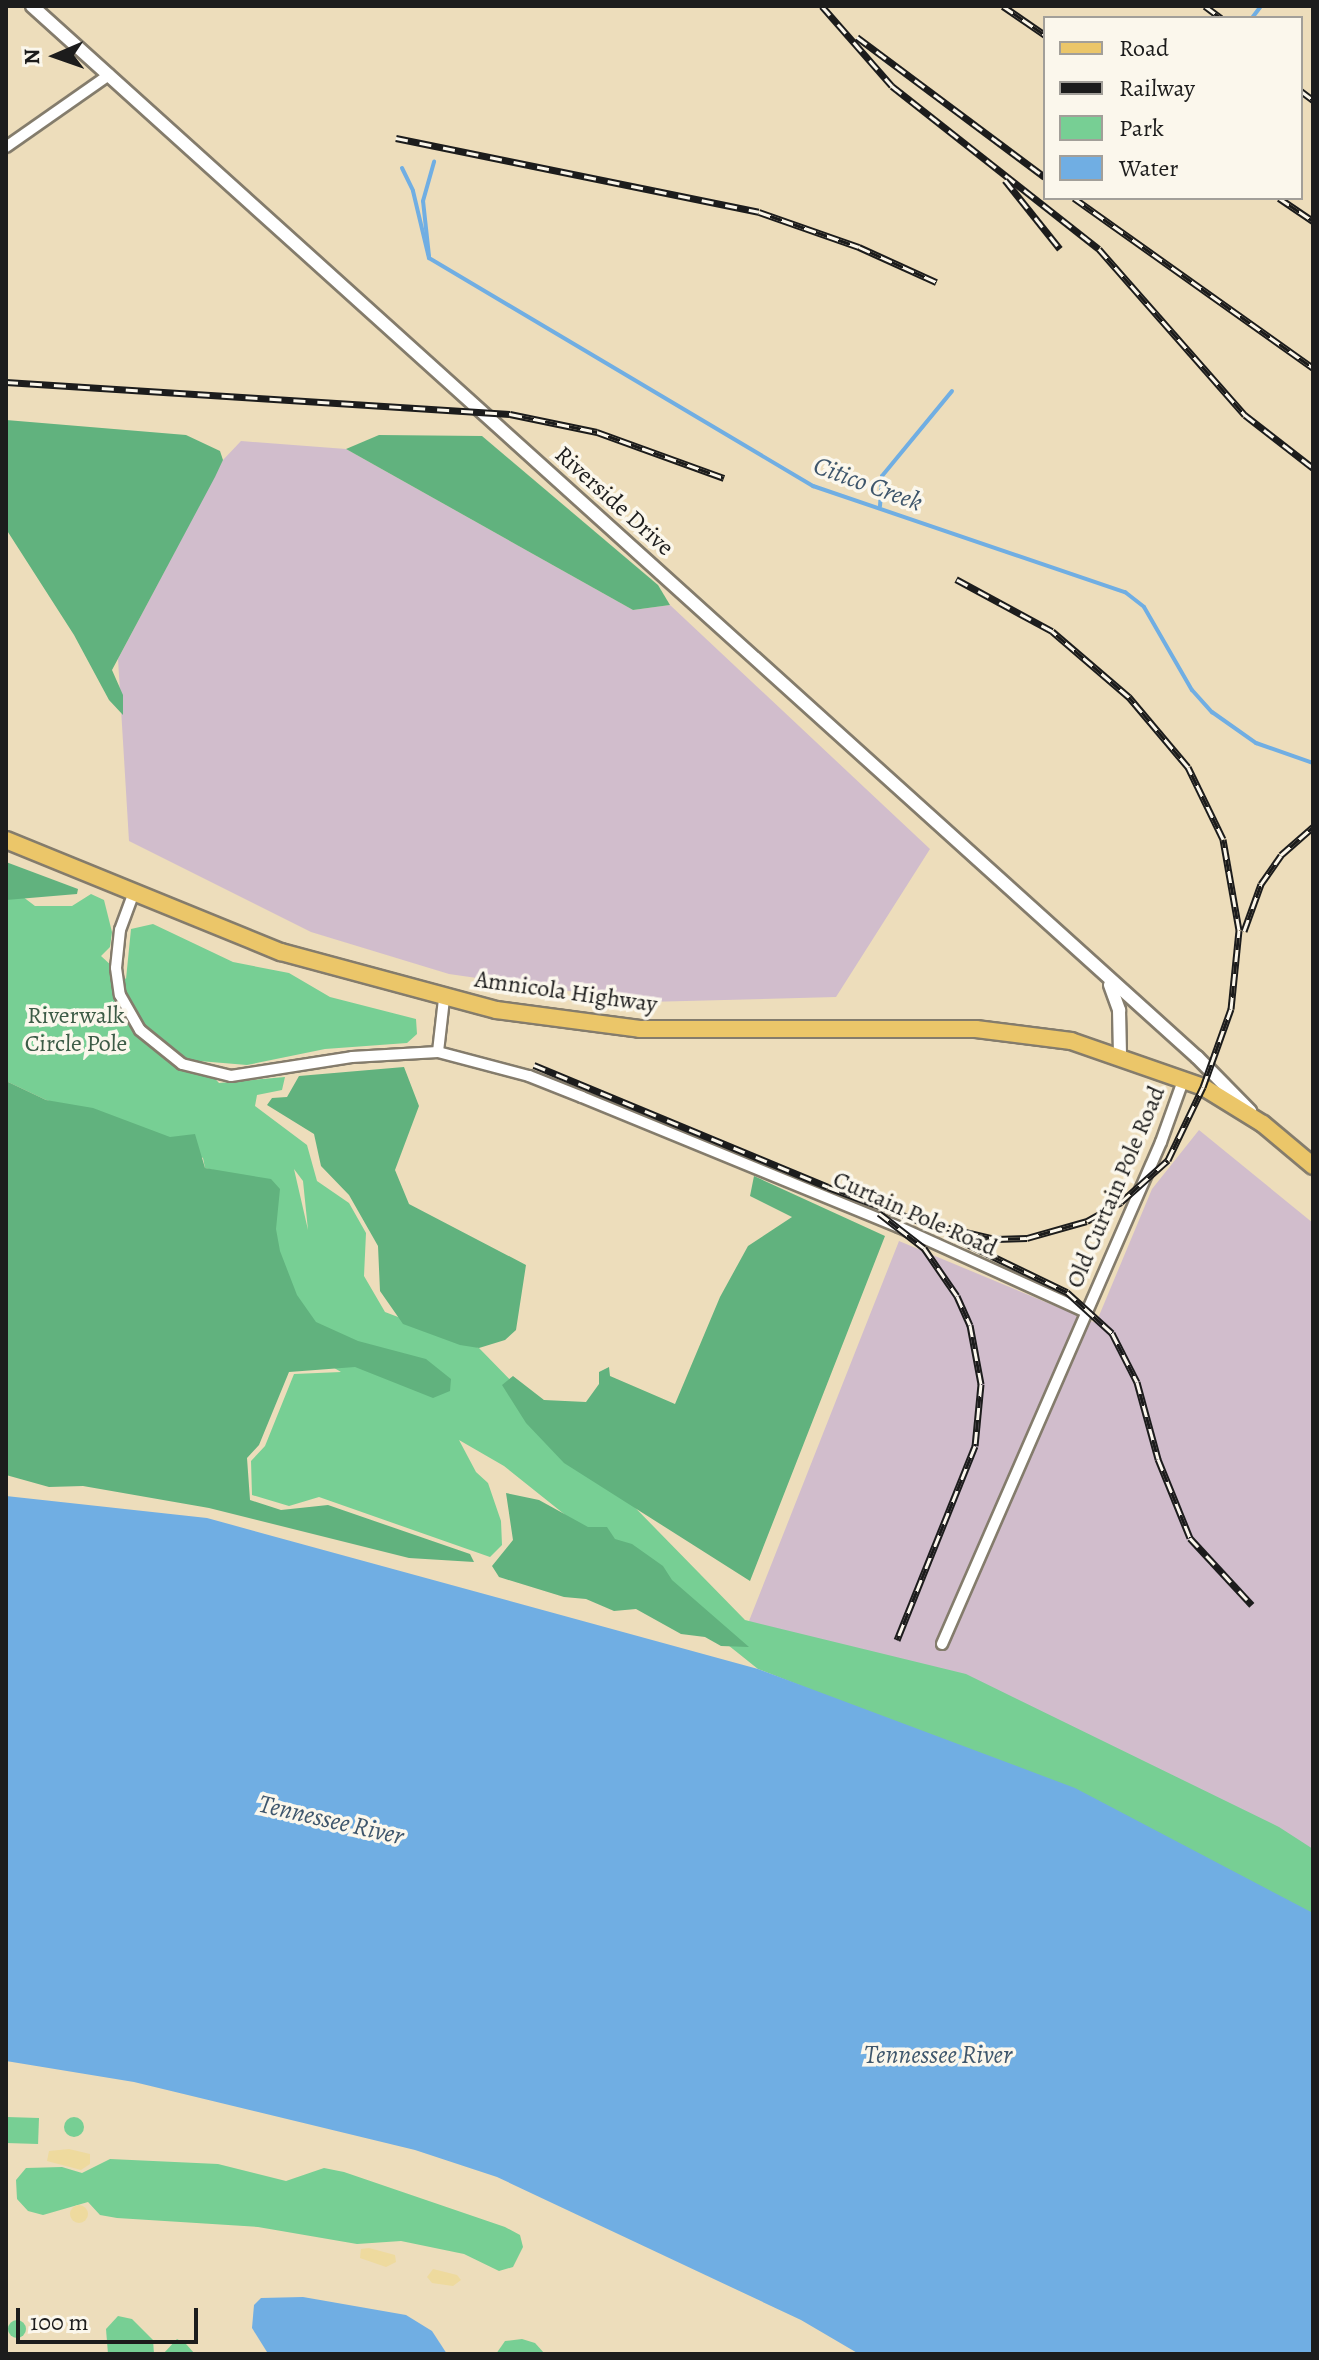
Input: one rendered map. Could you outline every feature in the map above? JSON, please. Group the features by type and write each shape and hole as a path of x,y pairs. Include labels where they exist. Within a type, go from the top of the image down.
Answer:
{"main road":[{"name":"Amnicola Highway","path":"6,840 281,952 444,999 640,1029 1000,1030 1120,1054 1184,1078"},
{"path":"1184,1078 1263,1124 1313,1166"}],"street":[{"name":"Riverside Drive","path":"32,6 1107,979 1119,1010 1120,1054"},
{"path":"6,147 109,75"},
{"name":"Curtain Pole Road","path":"134,892 120,930 116,968 120,995 140,1030 182,1064 231,1076 352,1057 438,1052 529,1076 899,1227 1084,1311"},
{"path":"1107,979 1197,1057 1263,1124"},
{"path":"438,1052 444,999"},
{"name":"Old Curtain Pole Road","path":"1084,1311 1161,1142 1184,1078"},
{"path":"942,1644 1084,1311"}],"shaded area":[{"path":"241,441 346,449 633,610 670,605 930,849 836,997 646,1002 449,974 311,932 129,841 118,659 223,460"},
{"path":"1199,1130 1313,1223 1313,1868 780,1644 749,1621 899,1241 1096,1323 1152,1189"}],"green space":[{"path":"6,420 186,435 220,451 223,460 215,477 112,670 123,695 123,715 109,700 74,635 6,529"},
{"path":"379,435 482,436 658,585 670,605 633,610 346,449"},
{"path":"6,862 78,889 77,894 6,900"},
{"name":"Riverwalk Circle Pole","path":"6,884 35,906 72,906 91,894 104,900 112,932 110,947 101,956 126,979 131,929 153,924 233,962 289,973 330,997 416,1019 417,1034 407,1043 325,1049 247,1065 199,1061 219,1083 285,1077 282,1090 257,1095 255,1106 307,1145 317,1181 349,1203 366,1233 364,1276 385,1312 479,1348 745,1620 966,1674 1279,1827 1313,1849 1313,1915 947,1743 758,1669 504,1466 459,1440 476,1472 488,1483 501,1521 502,1545 490,1557 319,1497 289,1506 252,1495 251,1461 265,1446 294,1374 341,1372 284,1338 241,1177 205,1168 203,1158 146,1130 46,1100 6,1081","holes":["294,1169 303,1181 308,1230"]},
{"path":"404,1067 419,1106 395,1170 409,1204 526,1265 516,1330 505,1340 479,1348 460,1345 403,1324 380,1291 378,1246 349,1195 321,1166 314,1134 267,1105 272,1098 287,1097 299,1076"},
{"path":"6,1081 46,1100 93,1108 170,1137 195,1134 205,1168 271,1179 280,1189 276,1229 280,1251 297,1295 316,1322 358,1341 426,1359 451,1379 450,1391 433,1398 355,1367 289,1372 259,1445 247,1458 250,1500 281,1510 328,1505 470,1554 474,1562 409,1558 209,1508 83,1486 49,1487 6,1475"},
{"path":"754,1176 885,1236 750,1581 564,1463 526,1423 502,1385 513,1376 544,1400 586,1402 599,1384 599,1372 609,1367 610,1376 675,1404 720,1297 748,1246 792,1217 750,1196"},
{"path":"506,1493 539,1500 588,1527 607,1527 615,1539 632,1544 663,1566 672,1580 749,1647 721,1646 705,1637 681,1634 636,1609 614,1611 586,1599 564,1597 499,1577 492,1566 513,1540"},
{"path":"7,2117 39,2118 38,2144 6,2143"},
{"path":"74,2117 81,2120 84,2127 81,2134 74,2137 67,2134 64,2127 67,2120"},
{"path":"110,2159 218,2164 286,2181 324,2168 344,2172 505,2227 520,2235 523,2247 513,2267 499,2271 464,2254 401,2241 357,2244 258,2227 117,2218 100,2215 88,2202 43,2215 28,2211 17,2199 16,2180 26,2168 62,2167 82,2173"},
{"path":"118,2316 132,2319 153,2340 154,2354 108,2354 106,2329"},
{"path":"17,2320 26,2329 17,2338 8,2329"},
{"path":"177,2339 186,2344 195,2354 163,2354"},
{"path":"522,2339 535,2343 545,2354 496,2354 505,2341"}],"sand":[{"path":"69,2149 90,2154 90,2164 81,2170 47,2161 49,2151"},
{"path":"79,2205 88,2214 79,2223 70,2214"},
{"path":"361,2249 395,2255 396,2262 386,2267 360,2258"},
{"path":"433,2269 457,2275 461,2280 453,2286 432,2283 427,2277"}],"water":[{"name":"Tennessee River","path":"6,1496 207,1518 758,1669 1075,1788 1313,1913 1313,2354 859,2354 801,2320 497,2177 415,2150 134,2082 6,2061"},
{"path":"303,2297 406,2315 432,2331 447,2354 267,2352 252,2328 254,2305 261,2298"}],"waterway":[{"path":"1254,16 1261,6"},
{"path":"429,256 423,201 434,162"},
{"name":"Citico Creek","path":"402,168 413,191 429,258 813,486 1125,592 1144,607 1192,690 1212,712 1256,743 1313,763"},
{"path":"880,506 882,476 952,391"}],"railway":[{"path":"822,6 892,86 1099,249 1245,415 1313,468"},
{"path":"1003,6 1043,34"},
{"path":"1205,6 1218,16"},
{"path":"857,37 1043,176"},
{"path":"1303,92 1313,100"},
{"path":"396,138 759,212 859,247 936,282"},
{"path":"1005,180 1060,249"},
{"path":"1077,200 1313,368"},
{"path":"1282,200 1313,221"},
{"path":"6,382 510,414 597,432 724,478"},
{"path":"534,1065 828,1187 919,1221 996,1239 1027,1238 1087,1221 1121,1202 1168,1160 1203,1087 1231,1009 1239,930 1223,839 1188,767 1129,697 1052,631 956,579"},
{"path":"1244,931 1261,884 1281,855 1313,827"},
{"path":"879,1213 924,1248 957,1296 970,1325 981,1384 975,1446 897,1640"},
{"path":"959,1240 1067,1292 1112,1333 1137,1382 1158,1459 1190,1538 1252,1605"}]}
